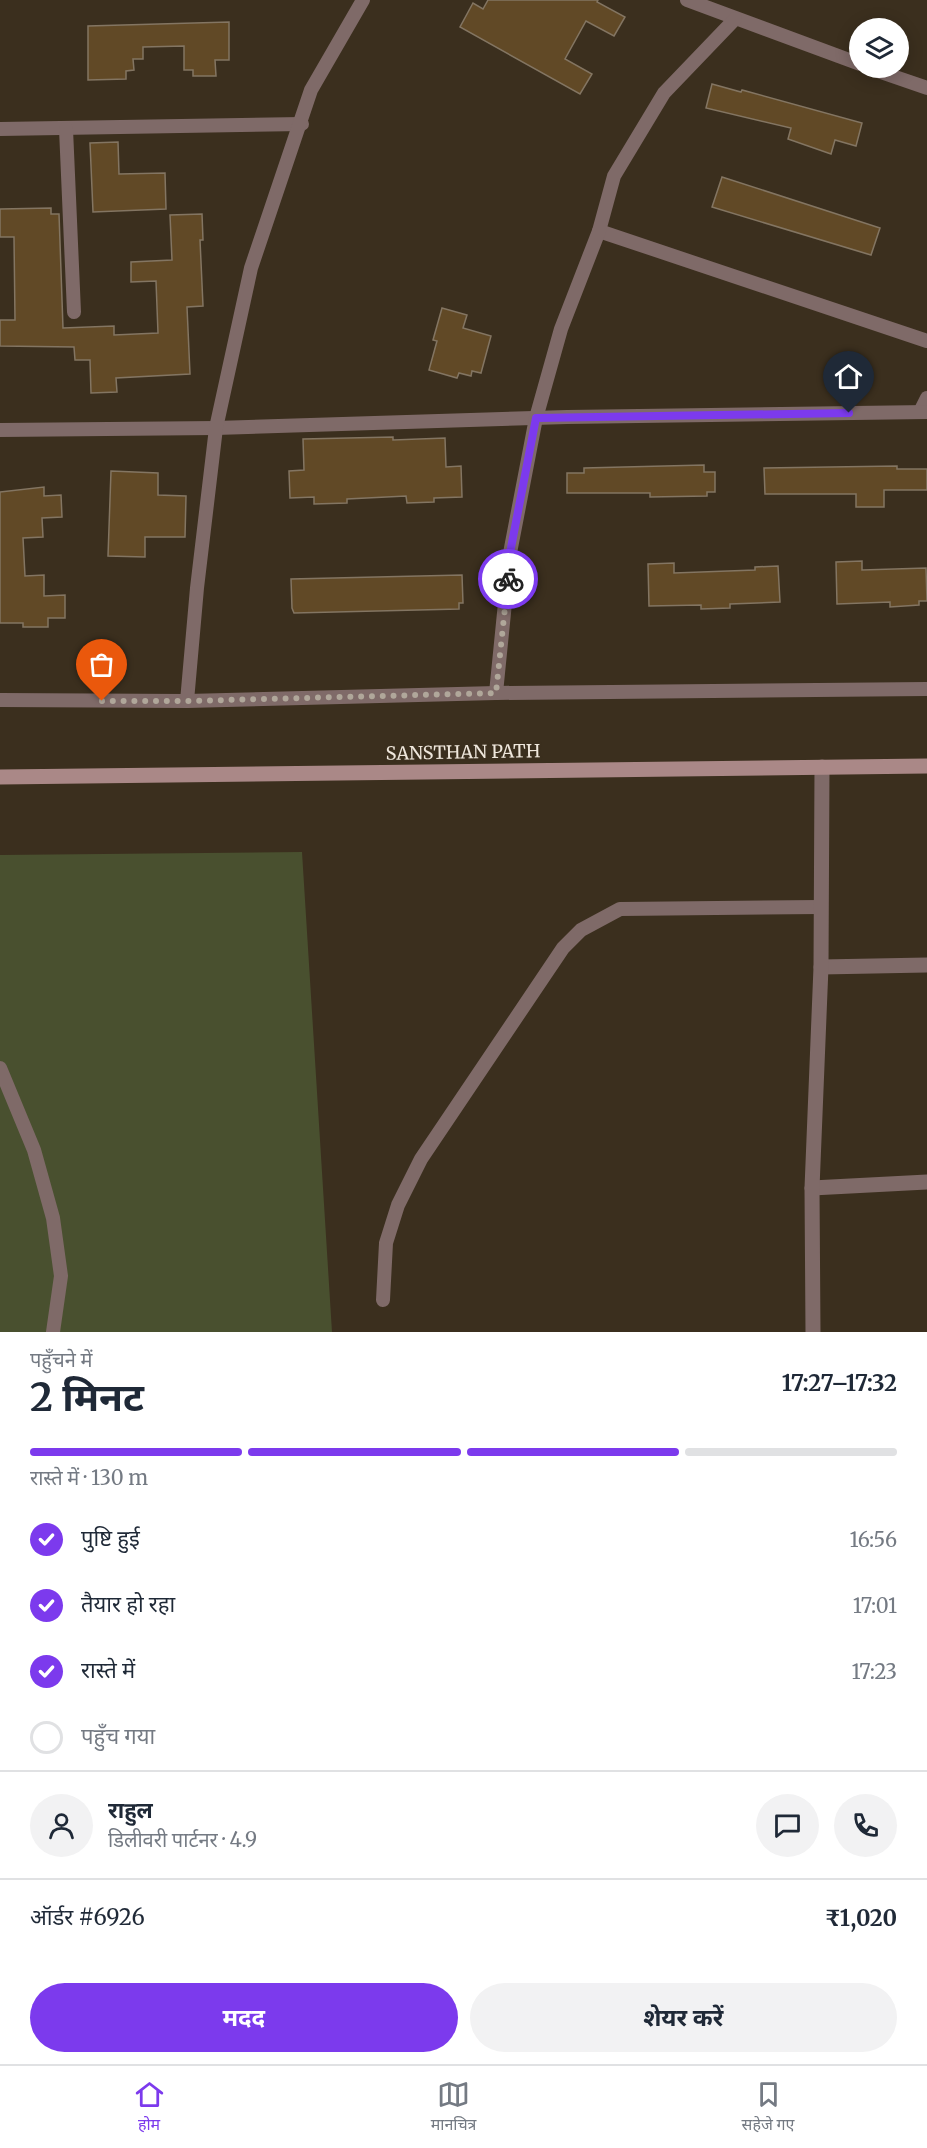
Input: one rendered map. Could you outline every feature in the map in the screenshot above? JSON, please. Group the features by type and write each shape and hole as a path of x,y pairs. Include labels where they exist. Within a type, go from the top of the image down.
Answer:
{"street":[{"name":"SANSTHAN PATH","path":"0,777 927,766"},
{"path":"813,1332 812,1188 821,967 822,767"},
{"path":"821,967 927,965"},
{"path":"812,1188 927,1182"}],"lane":[{"path":"188,701 196,588 216,429 252,268 302,124 311,90 363,0"},
{"path":"687,0 849,60"},
{"path":"496,693 510,553 536,418 561,329 599,231 614,176 664,93 735,19"},
{"path":"898,78 927,88"},
{"path":"0,129 302,124"},
{"path":"66,129 74,312"},
{"path":"599,231 927,341"},
{"path":"0,430 216,429 536,418 924,412 927,398"},
{"path":"0,700 188,701 496,693 927,689"},
{"path":"383,1300 386,1243 398,1205 421,1159 562,948 581,930 620,909 820,907"},
{"path":"0,1068 34,1150 52,1218 61,1276 53,1332"}],"green space":[{"path":"302,852 332,1332 0,1332 0,855"}],"building":[{"path":"488,0 598,0 597,2 625,17 614,36 586,21 565,59 592,74 580,94 460,27 473,3 483,9"},
{"path":"229,22 229,60 215,60 216,76 193,76 193,70 184,70 184,46 143,47 143,59 133,59 134,70 126,71 126,79 88,80 88,26"},
{"path":"712,84 862,123 856,146 835,140 831,154 788,139 791,128 706,108"},
{"path":"118,142 119,174 165,173 166,209 93,212 90,143"},
{"path":"722,177 880,228 871,255 712,207"},
{"path":"51,208 51,214 59,214 63,328 114,326 114,335 158,333 156,281 131,282 131,262 172,260 170,215 202,214 203,240 200,240 203,306 187,307 190,374 116,378 117,392 91,393 90,360 75,360 74,347 0,346 0,320 15,320 14,237 0,237 0,209"},
{"path":"442,308 467,315 463,328 491,336 481,373 472,371 471,376 459,373 457,378 429,370 437,341 433,340"},
{"path":"393,437 393,440 445,438 446,467 461,466 462,497 434,498 434,502 407,503 406,496 347,499 347,503 314,504 314,497 290,498 289,471 304,470 303,439"},
{"path":"704,465 704,472 715,472 715,492 707,492 707,496 650,497 650,493 567,493 567,473 584,473 584,468"},
{"path":"897,466 897,469 927,469 927,490 884,490 884,507 856,507 856,494 765,494 764,468"},
{"path":"111,471 158,473 158,495 186,496 185,537 145,537 145,557 108,556"},
{"path":"44,487 44,496 61,495 62,517 42,518 43,537 23,538 25,576 44,575 44,596 65,595 65,618 48,618 48,627 23,627 23,623 0,623 0,492"},
{"path":"862,561 862,570 926,568 927,601 919,601 919,605 890,607 890,602 837,604 836,562"},
{"path":"674,563 674,573 755,570 755,567 778,566 780,602 730,604 730,608 701,609 701,605 649,606 648,564"},
{"path":"462,575 463,603 459,603 459,609 294,613 292,608 291,579"}],"way so far":[{"path":"102,701 496,693 508,579"}],"route":[{"path":"508,579 510,553 536,418 849,413"}]}
